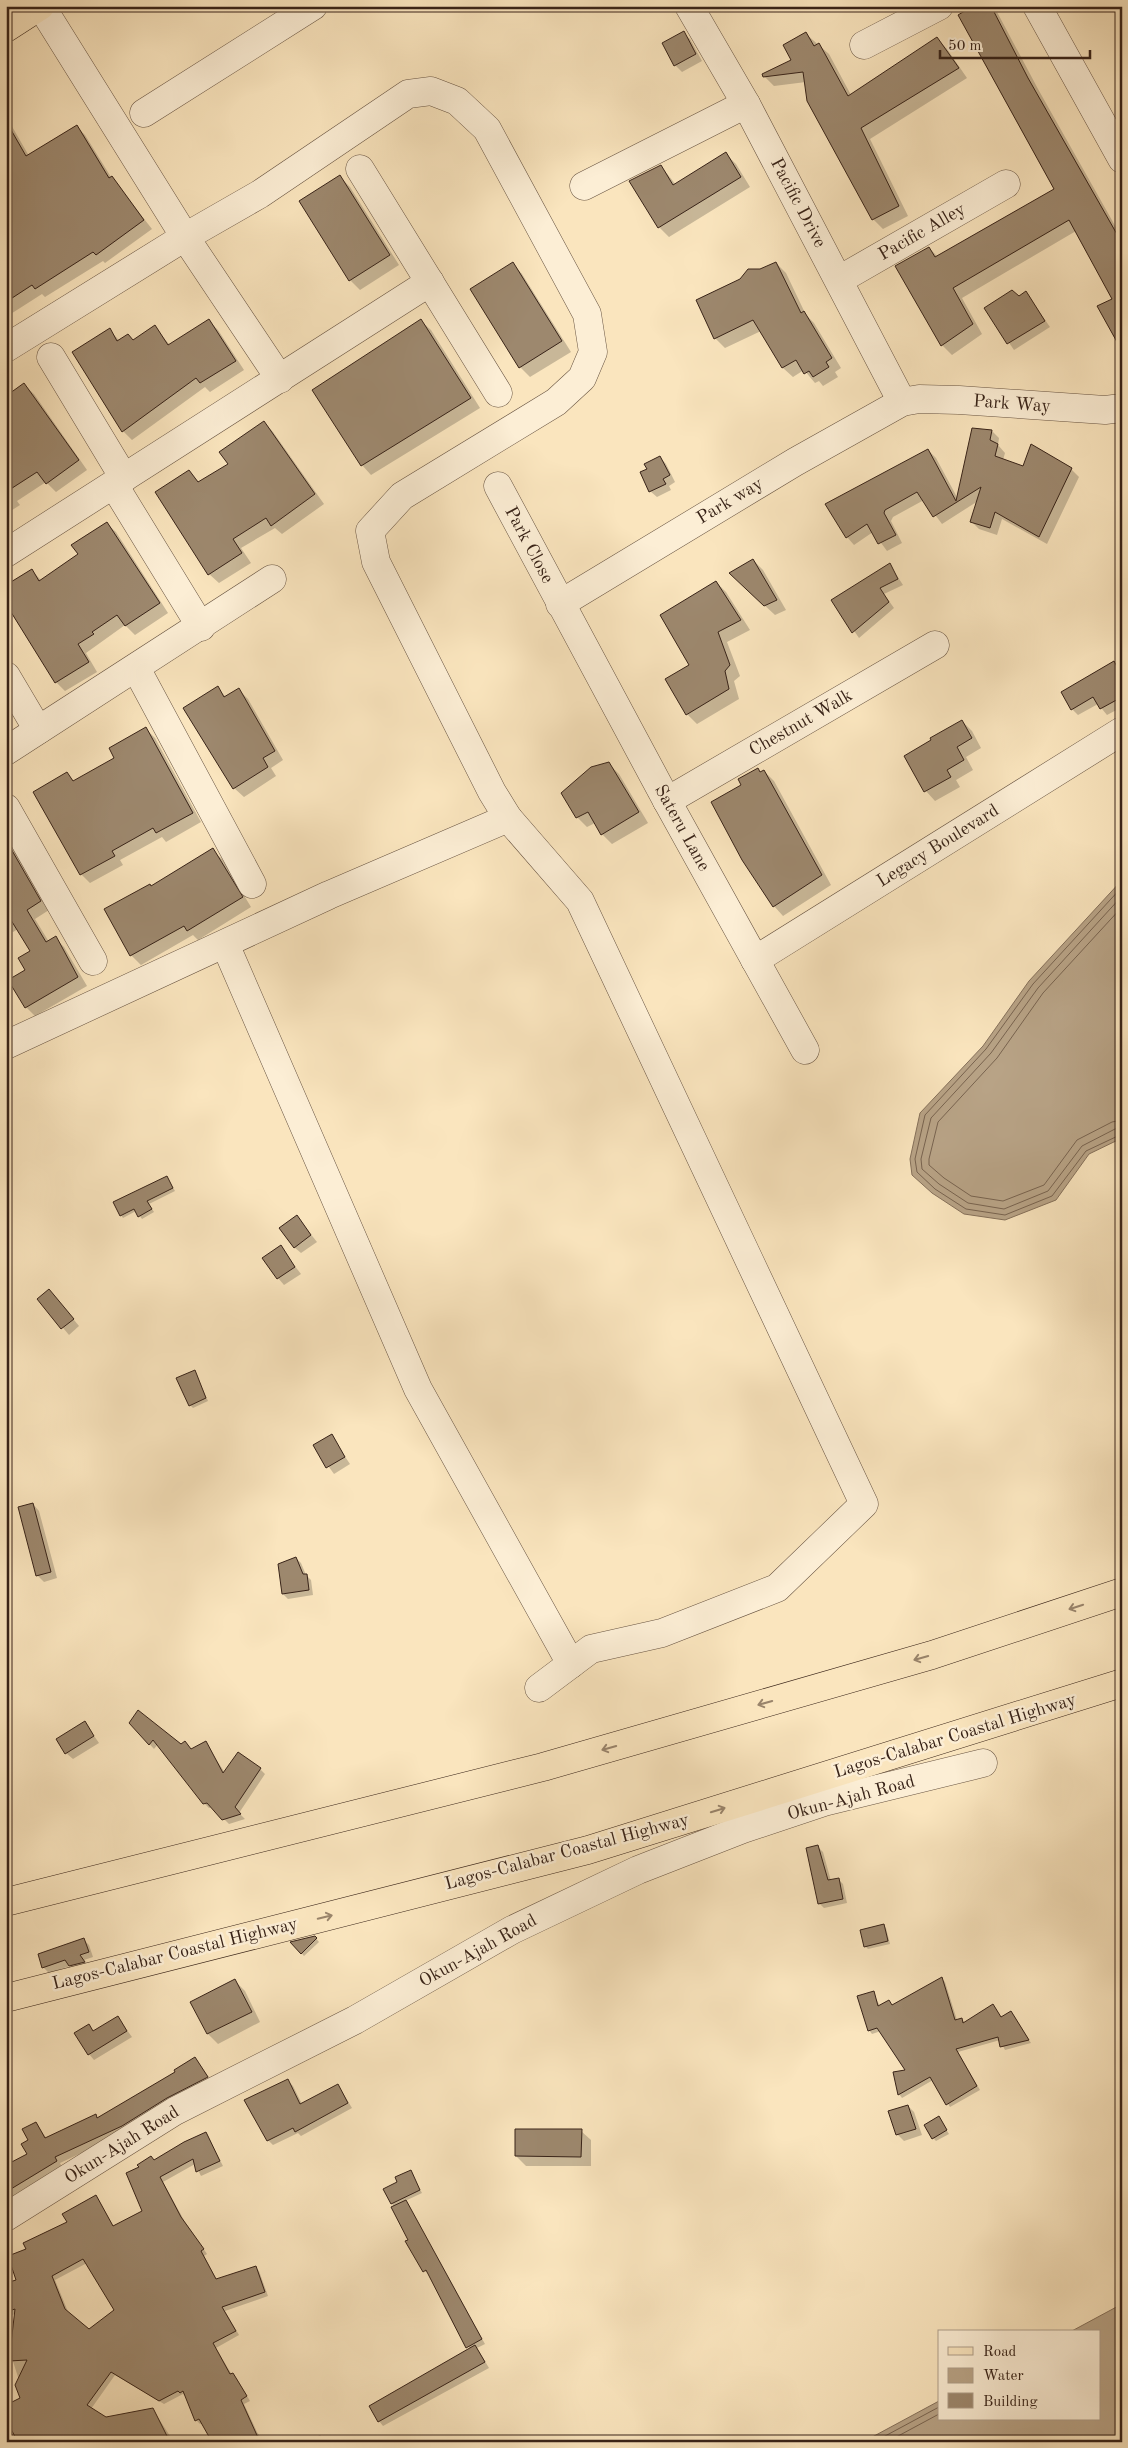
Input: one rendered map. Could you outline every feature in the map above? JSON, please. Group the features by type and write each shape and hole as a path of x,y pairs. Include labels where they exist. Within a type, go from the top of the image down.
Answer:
{"main road":[{"path":"6,28 40,6"},
{"path":"6,1902 543,1767 932,1655 1122,1592"},
{"name":"Lagos-Calabar Coastal Highway","path":"6,1998 588,1850 1122,1683"}],"street":[{"path":"40,6 185,237 280,379"},
{"path":"144,113 313,6"},
{"name":"Pacific Drive","path":"689,6 746,104 902,402"},
{"path":"864,45 940,6"},
{"path":"1038,6 1122,159"},
{"path":"6,348 185,237 260,194 408,94 431,91 457,100 487,128 587,314 593,352 582,378 556,402 402,496 370,531 376,562 492,792 508,818 580,901 864,1504 777,1588 662,1634 591,1649 539,1688"},
{"path":"584,186 746,104"},
{"path":"360,169 498,393"},
{"name":"Pacific Alley","path":"839,280 1006,184"},
{"path":"6,553 430,282"},
{"path":"51,357 201,627"},
{"name":"Park Way","path":"902,402 943,400 1105,410 1122,408"},
{"name":"Park way","path":"560,604 794,462 902,402"},
{"name":"Park Close","path":"498,486 560,604"},
{"path":"6,751 272,580"},
{"name":"Sateru Lane","path":"560,604 805,1050"},
{"name":"Chestnut Walk","path":"667,801 935,645"},
{"path":"136,668 252,884"},
{"path":"6,676 38,730"},
{"name":"Legacy Boulevard","path":"755,960 1122,732"},
{"path":"6,808 93,961"},
{"path":"6,1045 329,895 508,818"},
{"path":"225,944 418,1389 571,1664"},
{"name":"Okun-Ajah Road","path":"6,2216 174,2111 355,2020 512,1930 638,1870 743,1829 824,1802 983,1763"}],"water":[{"path":"1122,880 1122,1138 1089,1154 1056,1200 1005,1220 964,1214 932,1193 912,1175 910,1159 920,1113 983,1046 1029,981"},
{"path":"1122,2304 1122,2442 863,2442 938,2402 938,2420 1100,2420 1100,2330 1074,2330"}],"building":[{"path":"973,6 991,6 1028,78 1122,243 1122,351 1097,306 1112,299 1069,220 953,288 973,324 941,346 895,266 929,247 935,257 1054,189 958,15"},
{"path":"684,31 696,54 674,66 662,43"},
{"path":"806,32 814,46 819,43 848,96 937,37 959,68 861,128 899,206 872,220 807,101 803,72 763,77 762,74 791,60 783,45"},
{"path":"6,121 26,156 77,125 109,178 112,176 144,220 96,255 93,252 35,289 32,285 6,302"},
{"path":"726,152 741,177 658,228 629,181 661,165 673,185"},
{"path":"340,175 390,255 349,281 299,201"},
{"path":"513,262 562,341 519,368 470,289"},
{"path":"776,262 801,313 804,311 832,358 826,362 829,367 813,377 809,371 804,374 796,360 782,368 753,320 714,339 696,300 740,279 748,269 760,269"},
{"path":"1012,290 1019,296 1026,291 1045,321 1007,344 984,308"},
{"path":"209,319 236,361 200,383 196,378 122,432 72,352 110,328 117,341 128,334 133,340 155,325 168,345"},
{"path":"421,319 471,398 361,466 312,390"},
{"path":"24,383 79,460 46,484 37,472 6,492 6,396"},
{"path":"264,421 315,494 271,526 266,518 233,539 242,553 208,575 155,492 189,470 198,482 228,464 219,452"},
{"path":"972,428 992,430 990,440 998,444 995,456 1023,466 1031,444 1072,468 1039,537 995,512 990,528 970,522 981,487 933,517 917,492 885,510 884,513 896,535 878,544 867,524 846,538 825,504 928,449 956,501"},
{"path":"660,456 670,475 663,479 666,484 649,492 640,472 647,469 644,464"},
{"path":"107,522 160,603 125,626 117,615 92,632 94,634 78,644 89,662 55,683 6,604 6,585 32,569 39,581 78,554 71,545"},
{"path":"753,559 777,600 764,606 729,573"},
{"path":"890,563 898,579 880,588 889,602 852,633 831,600"},
{"path":"716,581 741,620 718,632 730,665 725,671 729,689 686,715 665,679 689,665 660,615"},
{"path":"1114,661 1122,676 1122,697 1100,709 1093,697 1071,710 1061,692"},
{"path":"218,686 224,697 239,688 275,751 263,758 268,767 233,789 183,708"},
{"path":"962,720 972,738 957,747 964,760 947,770 951,777 924,792 904,756 931,740 930,738"},
{"path":"146,727 193,813 156,833 153,828 112,851 115,856 80,875 33,792 67,772 73,781 114,758 109,748"},
{"path":"609,762 639,812 601,835 588,812 576,818 561,793 591,767"},
{"path":"758,768 760,772 764,770 822,875 773,907 742,860 711,802 741,785 738,779"},
{"path":"6,840 41,901 27,910 46,942 56,936 78,977 25,1008 8,980 25,970 18,958 30,951 6,912"},
{"path":"213,848 243,897 187,931 184,926 130,956 104,909 150,884 151,886"},
{"path":"167,1176 173,1188 147,1201 152,1209 138,1217 134,1209 120,1216 113,1202"},
{"path":"297,1215 311,1235 294,1248 279,1228"},
{"path":"281,1245 295,1267 277,1279 262,1258"},
{"path":"49,1289 74,1319 61,1329 37,1299"},
{"path":"195,1370 206,1398 189,1406 176,1378"},
{"path":"332,1434 345,1457 326,1468 313,1445"},
{"path":"33,1503 51,1572 36,1576 18,1507"},
{"path":"296,1557 303,1574 307,1574 309,1590 282,1594 278,1564"},
{"path":"138,1710 181,1744 185,1741 191,1749 206,1741 223,1773 238,1752 261,1768 235,1807 241,1814 222,1820 207,1803 203,1804 153,1740 149,1745 129,1723"},
{"path":"85,1721 94,1736 65,1754 56,1739"},
{"path":"818,1845 828,1880 839,1878 843,1899 818,1904 806,1848"},
{"path":"884,1924 888,1941 864,1947 860,1930"},
{"path":"315,1936 317,1938 301,1954 290,1942"},
{"path":"84,1938 89,1952 80,1955 85,1962 69,1966 65,1960 42,1968 38,1954"},
{"path":"942,1977 955,2020 962,2018 963,2023 993,2004 1001,2017 1011,2011 1029,2040 1000,2047 998,2037 956,2049 977,2086 946,2105 930,2077 898,2095 893,2072 905,2070 877,2028 868,2031 857,1996 874,1991 878,2006 889,2000 892,2005"},
{"path":"235,1979 252,2012 207,2034 190,2002"},
{"path":"118,2016 127,2031 88,2055 74,2033 89,2024 93,2031"},
{"path":"195,2057 208,2077 167,2098 122,2126 55,2157 57,2161 6,2192 6,2165 27,2154 21,2144 28,2140 22,2129 36,2122 45,2138 96,2114 97,2118 175,2072 174,2070"},
{"path":"288,2079 300,2104 338,2084 348,2103 295,2132 293,2128 267,2141 244,2100"},
{"path":"908,2105 916,2129 896,2135 888,2111"},
{"path":"939,2116 947,2130 932,2139 924,2125"},
{"path":"515,2129 582,2129 581,2157 515,2156"},
{"path":"206,2132 220,2161 196,2172 193,2159 160,2177 181,2217 204,2249 201,2251 216,2279 256,2266 265,2292 222,2307 236,2331 213,2343 230,2374 233,2373 247,2396 241,2400 260,2442 212,2442 199,2419 195,2421 183,2391 180,2393 178,2391 159,2401 111,2372 87,2405 106,2417 153,2408 170,2442 18,2442 6,2420 6,2405 20,2398 15,2385 27,2360 9,2361 15,2309 6,2312 6,2283 16,2280 8,2256 26,2249 23,2243 67,2222 62,2214 96,2195 113,2226 142,2211 126,2173 139,2167 137,2165 151,2156 154,2160 184,2142","holes":["83,2259 114,2310 89,2329 65,2309 52,2276"]},
{"path":"411,2170 420,2190 391,2204 383,2189 397,2182 395,2177"},
{"path":"406,2200 482,2339 466,2348 426,2270 423,2272 405,2241 408,2240 391,2207"},
{"path":"475,2345 485,2362 378,2422 369,2406"}]}
